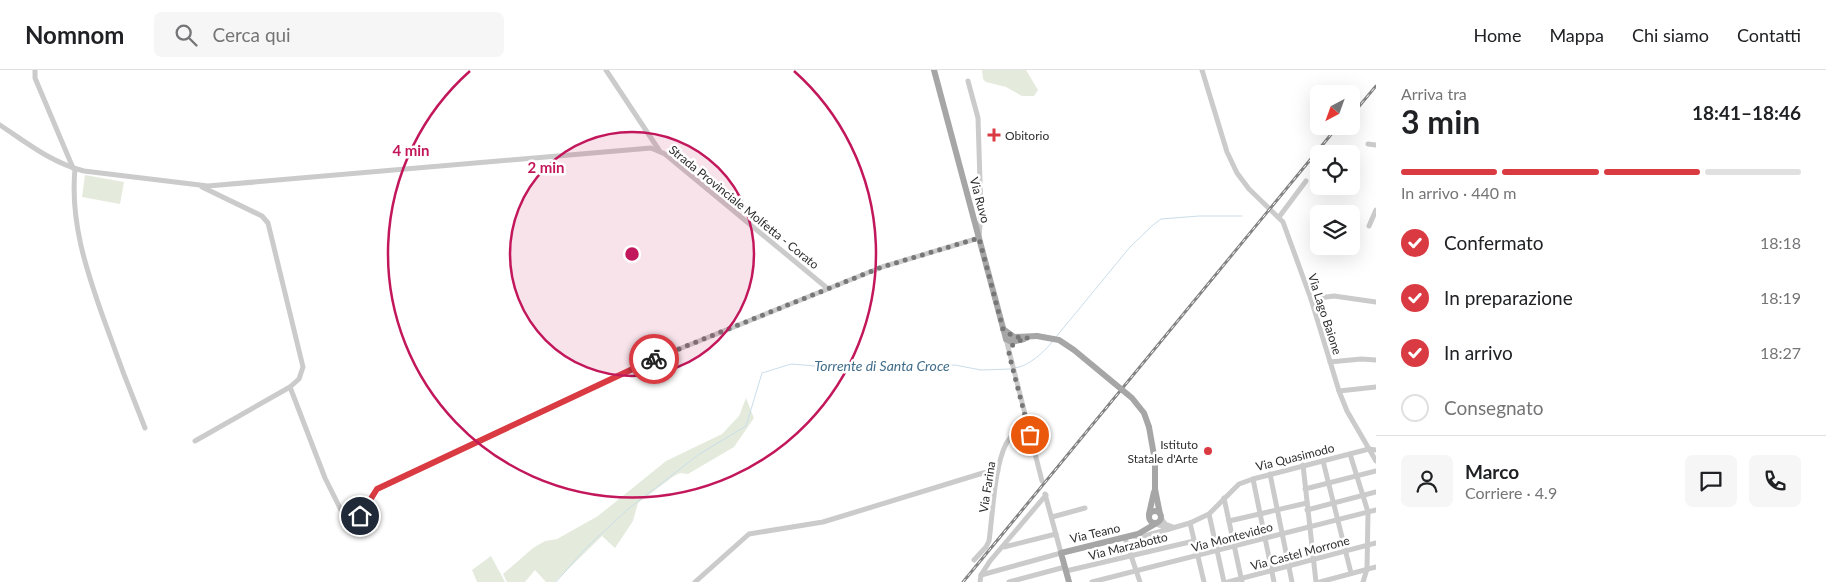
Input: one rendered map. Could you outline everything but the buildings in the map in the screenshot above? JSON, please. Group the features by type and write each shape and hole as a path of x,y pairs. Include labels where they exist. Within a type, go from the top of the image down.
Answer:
{"main road":[{"name":"Via Ruvo","path":"934,70 1006,339"},
{"path":"1003,329 1015,339"},
{"path":"1006,339 1036,336 1059,340 1132,398 1144,413 1150,427 1155,461 1155,489 1161,516 1160,522 1155,524 1150,522 1149,516 1156,511 1161,516"},
{"name":"Via Teano","path":"1136,535 1149,516 1155,489"},
{"name":"Via Teano","path":"1062,553 1136,535 1155,524"},
{"path":"1062,553 1068,582"}],"street":[{"path":"35,70 35,78 74,169 80,245 90,283 116,357 145,428"},
{"path":"606,70 660,150"},
{"name":"Via Lago Baione","path":"1202,70 1227,152 1237,173 1283,222 1311,299 1347,411 1376,461"},
{"path":"290,387 325,478 351,530 377,489 648,362 889,264 979,238 982,213 978,118 968,81"},
{"name":"Strada Provinciale Molfetta - Corato","path":"0,125 52,160 74,169 199,186 642,149 660,150 827,288"},
{"path":"1368,144 1376,144"},
{"path":"1279,217 1306,181"},
{"path":"195,441 290,387 298,379 303,367 268,223 262,216 199,186"},
{"path":"1369,226 1376,210"},
{"path":"1311,299 1334,296 1376,302"},
{"name":"Via Ruvo","path":"1006,339 1042,481"},
{"path":"1009,355 1015,339"},
{"path":"1330,362 1361,359 1376,360"},
{"path":"1339,390 1376,387"},
{"name":"Via Farina","path":"974,560 986,547 988,541 998,470 1005,446 1010,437 1026,420"},
{"name":"Via Quasimodo","path":"1224,498 1238,484 1253,479 1369,449 1376,450"},
{"path":"1350,454 1368,512 1368,569 1363,582"},
{"path":"1323,461 1347,550 1351,573"},
{"path":"1303,465 1307,510 1318,582 1376,567"},
{"path":"695,582 748,534 823,522 998,470"},
{"path":"1305,490 1376,471"},
{"path":"1270,474 1292,582"},
{"path":"1253,479 1274,582"},
{"path":"1307,510 1376,492"},
{"path":"980,582 981,574 1046,494 1062,553 981,574"},
{"path":"1224,498 1242,580"},
{"name":"Via Teano","path":"1136,535 1141,537 1190,523 1209,514 1224,498"},
{"path":"1229,521 1307,503"},
{"path":"1052,517 1085,508"},
{"name":"Via Montevideo","path":"1092,582 1198,556 1338,518 1376,510"},
{"path":"1209,514 1224,582"},
{"path":"1161,516 1165,524 1174,528"},
{"path":"1190,523 1204,582"},
{"path":"1155,524 1163,528 1174,528"},
{"path":"1004,546 1056,534"},
{"path":"1125,538 1140,582"},
{"name":"Via Marzabotto","path":"1009,582 1194,541"},
{"name":"Via Castel Morrone","path":"1228,582 1242,580 1290,565 1376,543"}],"shaded area":[{"path":"982,70 1026,70 1038,90 1034,96 1022,96 1006,87 986,82 983,79"},
{"path":"85,175 124,182 120,204 82,197"},
{"path":"746,398 754,418 734,447 688,474 680,473 674,476 638,503 633,521 615,548 602,536 555,582 546,582 535,570 525,582 507,582 503,574 533,548 545,541 557,539 598,516 666,461 722,434 739,416"},
{"path":"491,556 505,582 477,582 472,570"}],"waterway":[{"name":"Torrente di Santa Croce","path":"1056,337 1130,247 1161,219 1199,216 1242,216"},
{"name":"Torrente di Santa Croce","path":"1015,368 1025,365 1035,358 1052,342"},
{"name":"Torrente di Santa Croce","path":"556,582 585,549 627,510 698,455 746,426 762,373 791,364 839,368 868,364 955,365 981,370 1011,369"}],"railway":[{"path":"1360,105 1376,86"},
{"path":"963,582 1331,135"}],"way so far":[{"path":"654,359 882,267 979,238 1003,329 1014,337 1028,338 1012,344 1009,354 1030,435"}],"place":[{"name":"Obitorio","path":"994,135"},
{"name":"Istituto Statale d'Arte","path":"1208,451"}],"route":[{"path":"360,516 377,489 654,359"}]}
